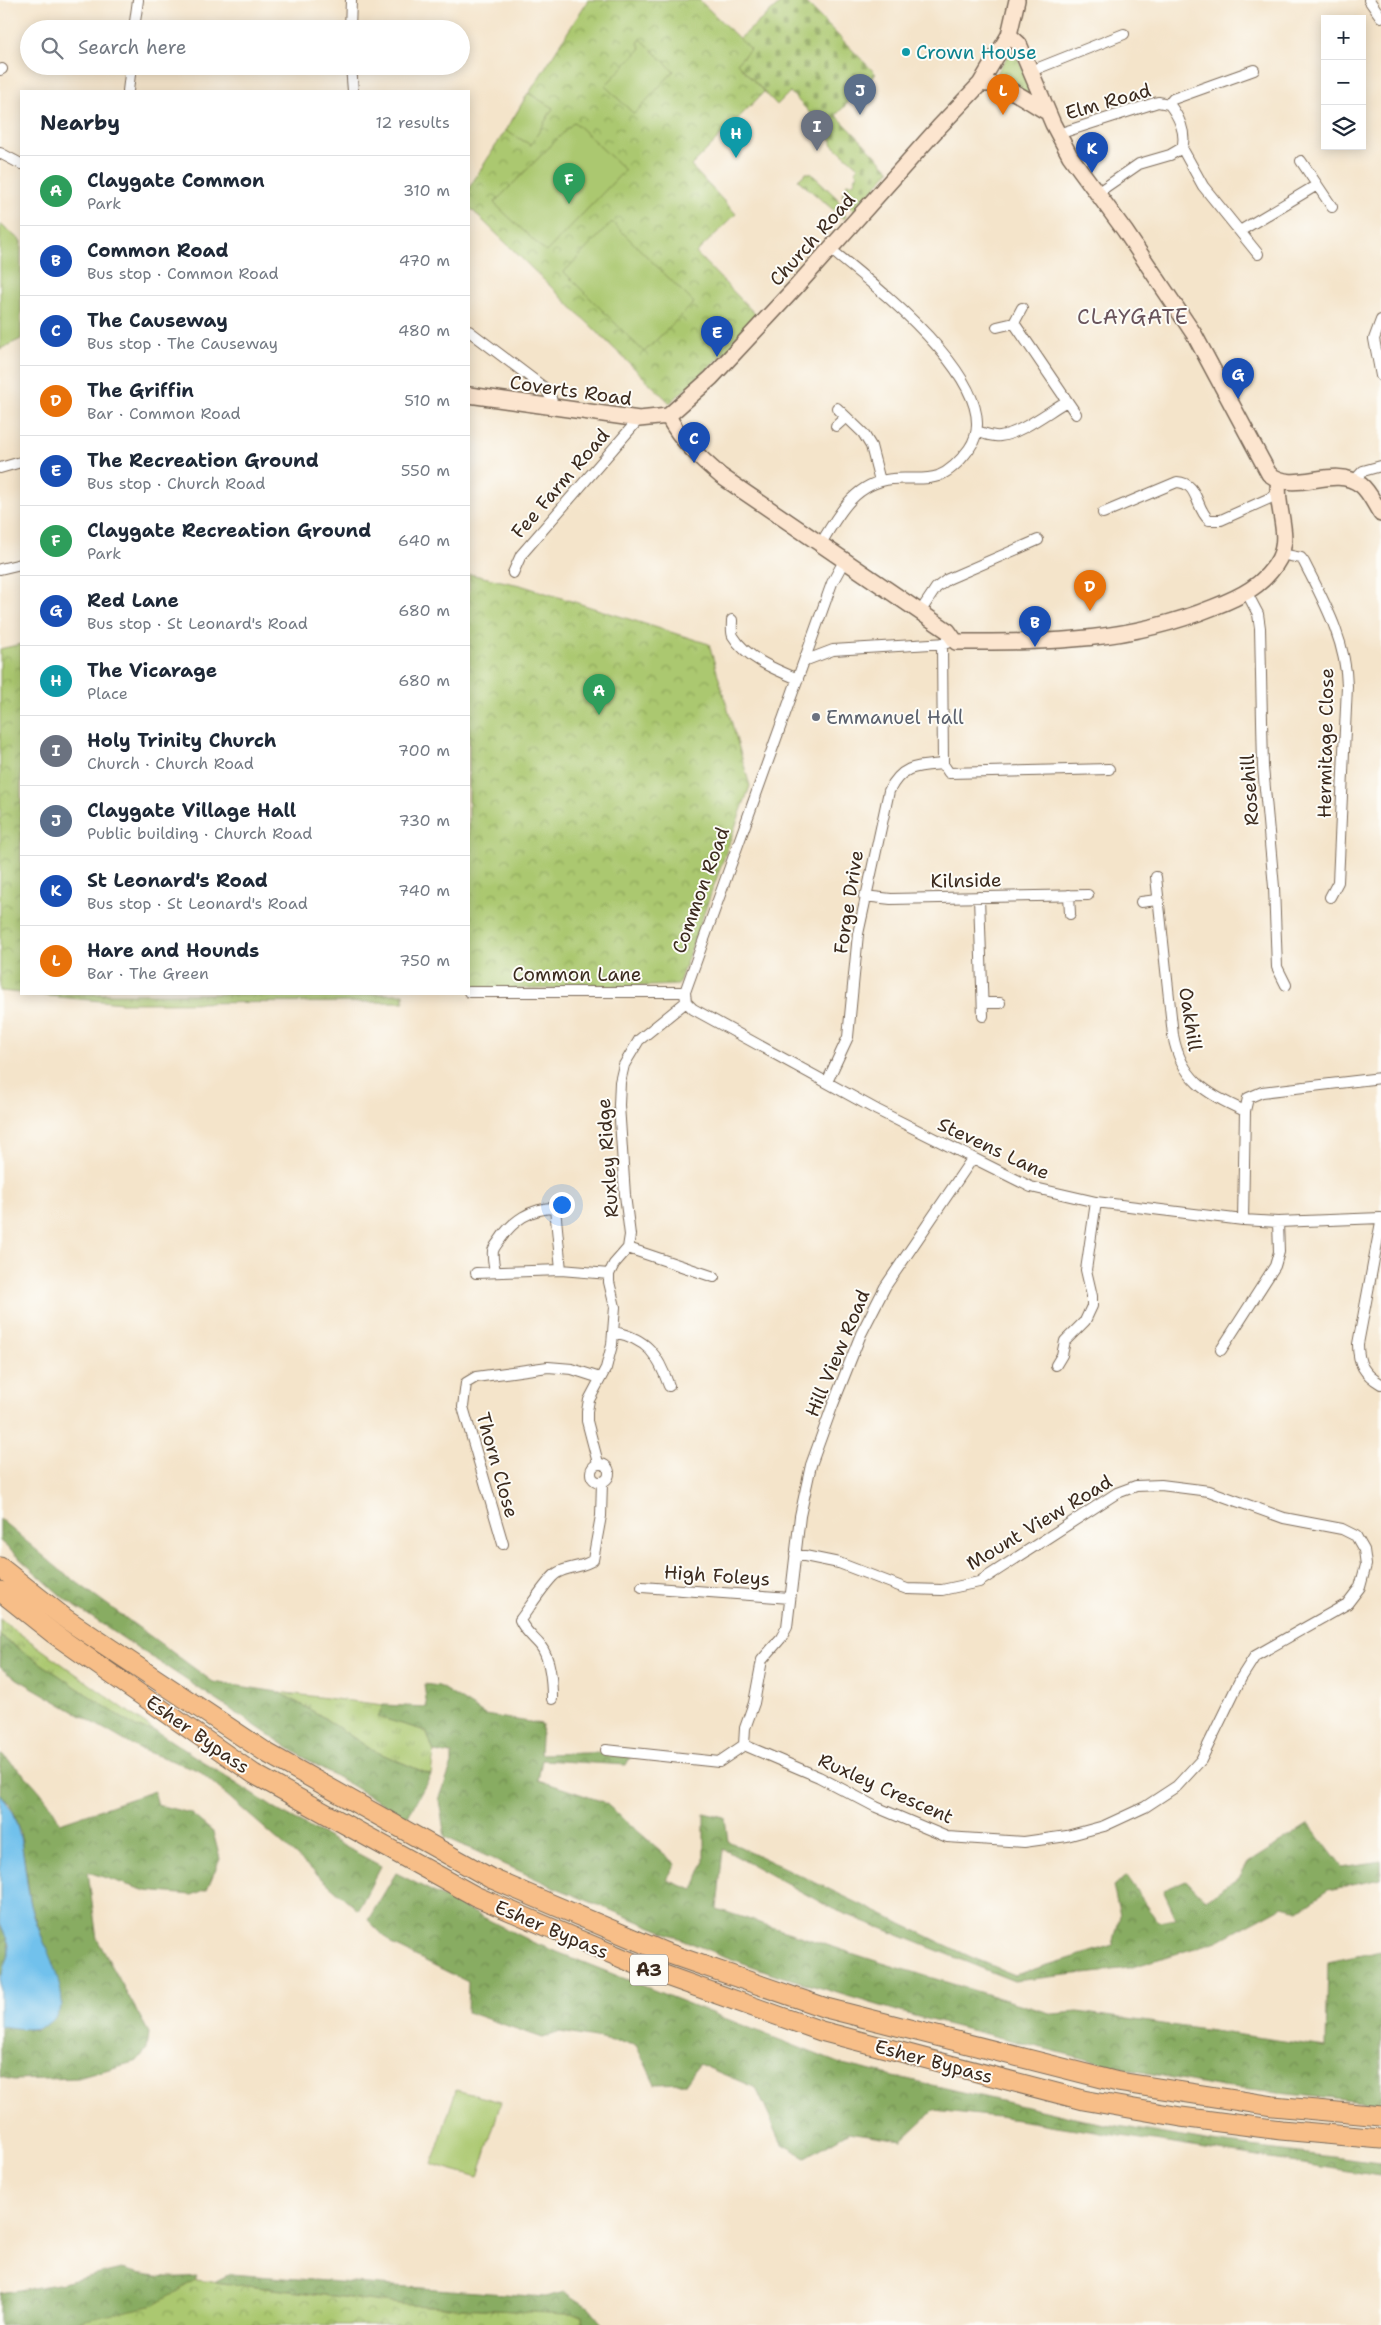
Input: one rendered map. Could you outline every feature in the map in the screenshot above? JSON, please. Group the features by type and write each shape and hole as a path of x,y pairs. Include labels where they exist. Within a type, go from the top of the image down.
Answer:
{"highway":[{"name":"Esher Bypass","path":"0,1566 66,1619 267,1753 490,1878 664,1952 826,2008 1118,2082 1272,2106 1381,2116"},
{"name":"Esher Bypass","path":"0,1591 54,1634 254,1774 475,1896 650,1970 821,2031 1082,2100 1272,2129 1381,2139"}],"street":[{"path":"135,20 138,0"},
{"path":"350,20 351,0"},
{"name":"Church Road","path":"668,416 711,378 795,288 938,127 980,84 1009,35 1017,0"},
{"path":"1369,0 1381,17"},
{"path":"1031,71 1124,34"},
{"path":"804,661 833,650 949,643 1073,640 1138,632 1190,617 1247,593 1272,570 1281,554 1283,523 1278,487 1264,467 1194,334 1070,156 1047,112 1019,44 1009,35"},
{"name":"Elm Road","path":"1169,104 1173,99 1254,70"},
{"path":"128,90 129,75"},
{"path":"352,75 353,90"},
{"path":"980,84 990,83 1007,88 1047,112"},
{"name":"Elm Road","path":"1058,134 1158,102 1169,104 1180,122 1184,142 1182,148"},
{"path":"1097,193 1139,164 1170,155 1182,148 1203,186 1258,254"},
{"path":"0,153 20,163"},
{"path":"1301,161 1332,207"},
{"path":"1240,231 1317,186"},
{"path":"820,545 853,496 880,481 938,476 963,457 972,445 978,431 974,400 967,386 949,361 913,321 830,248"},
{"path":"998,327 1014,322 1022,308"},
{"path":"1381,320 1374,339 1381,376"},
{"path":"1014,322 1076,414"},
{"path":"470,332 546,389 552,398 552,407"},
{"name":"Coverts Road","path":"470,395 639,419 668,416"},
{"path":"978,431 989,436 1001,436 1013,432 1067,401"},
{"path":"837,408 863,433 871,446 880,481"},
{"path":"668,416 682,440 699,458 722,476 948,631 943,764 949,773 955,775 1109,768"},
{"path":"836,426 846,417"},
{"name":"Fee Farm Road","path":"513,573 520,555 639,419"},
{"path":"0,468 20,462"},
{"path":"1354,481 1363,471 1381,466"},
{"path":"1103,513 1177,482 1185,482 1190,486 1200,508 1209,520 1222,520 1278,487 1299,481 1334,477 1354,481 1362,485 1381,514"},
{"path":"920,612 936,588 948,579 1038,540"},
{"name":"Hermitage Close","path":"1281,554 1301,558 1304,562 1339,638 1344,654 1347,686 1338,882 1330,898"},
{"name":"Common Road","path":"685,997 832,583 844,561"},
{"path":"0,569 20,564"},
{"name":"Rosehill","path":"1247,593 1256,609 1260,628 1263,767 1274,887 1277,967 1286,985"},
{"path":"732,620 732,635 744,648 774,669 798,679"},
{"name":"Forge Drive","path":"827,1082 848,1037 858,934 864,896 884,805 895,779 901,772 911,768 943,764"},
{"name":"Oakhill","path":"1156,877 1173,1035 1178,1057 1190,1077 1205,1090 1244,1111"},
{"path":"1069,895 1070,914"},
{"name":"Kilnside","path":"864,896 891,899 1088,895"},
{"path":"979,897 983,1016"},
{"path":"1141,902 1157,900"},
{"name":"Common Lane","path":"470,992 685,997"},
{"name":"Stevens Lane","path":"685,997 693,1009 972,1159 1031,1187 1096,1202 1243,1220 1278,1222 1381,1218"},
{"name":"Ruxley Ridge","path":"628,1248 630,1235 619,1105 620,1082 624,1065 639,1040 685,997"},
{"path":"983,1004 1000,1003"},
{"path":"1243,1220 1244,1111 1248,1098 1262,1092 1381,1078"},
{"name":"Hill View Road","path":"795,1554 811,1465 861,1334 885,1287 972,1159"},
{"path":"1056,1365 1062,1355 1065,1341 1085,1322 1092,1306 1092,1296 1086,1270 1096,1202"},
{"path":"495,1271 493,1249 506,1230 515,1222 534,1211 544,1208 555,1208 561,1270"},
{"path":"1221,1350 1275,1266 1279,1252 1278,1222"},
{"path":"1381,1222 1358,1344 1358,1357 1362,1367 1370,1378 1381,1384"},
{"path":"552,1699 548,1664 541,1647 520,1620 554,1574 570,1567 586,1565 593,1560 601,1516 602,1482 608,1477 608,1469 605,1465 598,1463 587,1422 587,1410 589,1400 606,1368 614,1332 615,1307 608,1282 609,1274 614,1264 628,1248 714,1278"},
{"path":"476,1273 561,1270 609,1274"},
{"path":"614,1332 628,1335 642,1342 653,1352 659,1359 669,1386"},
{"name":"Thorn Close","path":"503,1544 463,1407 466,1383 476,1377 548,1367 572,1369 600,1378"},
{"name":"Mount View Road","path":"795,1554 839,1563 908,1589 942,1590 979,1582 1118,1493 1130,1488 1161,1484 1209,1490 1284,1518 1342,1529 1356,1536 1364,1550 1366,1565 1360,1587 1347,1604 1307,1627"},
{"path":"606,1750 720,1762 744,1745 745,1728 754,1703 762,1660 781,1638 786,1627 795,1554"},
{"name":"High Foleys","path":"642,1587 790,1598"},
{"name":"Ruxley Crescent","path":"744,1745 819,1777 876,1807 947,1837 1024,1842 1067,1836 1104,1826 1145,1807 1177,1786 1201,1760 1255,1656 1307,1627"}],"green space":[{"path":"588,0 699,0 750,49 737,63 764,92 691,166 736,214 696,253 758,317 727,351 670,403 470,208 470,186"},
{"path":"784,0 803,0 876,74 836,115 890,170 855,211 844,201 842,194 848,186 846,184 848,182 850,184 856,181 854,178 858,174 855,171 858,167 832,144 832,139 827,139 821,133 819,120 813,120 813,116 790,92 777,105 737,63 750,49 739,39"},
{"path":"641,39 674,71 634,114 605,86 641,48 638,43"},
{"path":"1011,51 1014,51 1034,93 1030,96 999,76 998,71"},
{"path":"528,93 553,108 531,145 506,131"},
{"path":"574,122 625,170 546,252 494,203"},
{"path":"806,173 811,173 837,198 846,217 844,219 798,180"},
{"path":"612,222 694,303 644,352 564,272"},
{"path":"0,224 20,240 20,339 0,349"},
{"path":"470,574 520,585 709,644 750,786 678,985 563,989 470,988"},
{"path":"20,644 20,993 0,991 0,649"},
{"path":"38,995 404,995 404,1002 122,1003"},
{"path":"0,1519 60,1570 213,1682 278,1692 318,1714 372,1750 431,1775 407,1818 301,1756 67,1601 0,1541"},
{"path":"0,1618 155,1731 137,1728 0,1636"},
{"path":"0,1636 137,1728 156,1731 277,1810 381,1866 358,1910 198,1770 139,1749 7,1673 0,1667"},
{"path":"424,1684 439,1686 485,1715 542,1724 540,1754 633,1752 626,1765 542,1760 538,1780 604,1802 676,1864 667,1880 693,1890 704,1862 704,1813 725,1818 728,1841 971,1957 1015,1975 1113,1945 1120,1915 1113,1887 1126,1876 1158,1921 1176,1918 1163,1890 1186,1880 1205,1900 1240,1877 1248,1863 1309,1824 1342,1867 1381,1861 1381,1879 1328,1890 1299,1910 1283,1906 1218,1941 1129,1968 1014,1981 833,1909 723,1849 717,1909 879,1962 1053,2014 1078,2012 1326,2047 1328,1962 1381,1951 1381,2104 1222,2087 1126,2069 914,2016 777,1975 718,1954 554,1887 445,1837 439,1800 452,1764 452,1754 434,1752 426,1731 378,1717 383,1705 427,1707"},
{"path":"278,1692 383,1705 379,1717 426,1731 434,1752 431,1775 372,1750 318,1714"},
{"path":"0,1754 18,1768 42,1794 60,1823 154,1791 158,1805 190,1813 213,1832 220,1859 207,1889 192,1895 146,1891 88,1872 97,1939 149,2033 147,2049 137,2061 78,2078 14,2080 0,2077 0,2026 38,2030 62,2005 59,1986 31,1905 20,1832 10,1805 0,1793"},
{"path":"396,1873 532,1942 838,2063 1083,2120 1218,2143 1381,2163 1381,2176 998,2117 934,2110 902,2140 849,2132 806,2157 782,2144 756,2088 699,2064 686,2083 655,2084 636,2045 560,2032 543,2038 467,2012 468,1982 393,1945 368,1920"},
{"path":"0,1924 4,1930 9,1951 7,1965 0,1978"},
{"path":"456,2090 501,2102 478,2177 432,2164"},
{"path":"121,2269 159,2276 197,2276 190,2291 157,2311 85,2325 0,2325 0,2293 58,2284"},
{"path":"230,2274 545,2297 565,2292 588,2307 603,2325 582,2325 582,2315 408,2305 214,2282"},
{"path":"195,2280 408,2305 582,2315 582,2325 62,2325 155,2305"}],"water":[{"path":"0,1793 15,1819 22,1847 34,1917 54,1966 61,1991 62,2005 58,2013 51,2022 38,2028 22,2029 0,2026 0,1978 8,1959 9,1944 0,1924"}],"place":[{"name":"Crown House","path":"906,52"},
{"name":"Claygate Village Hall","path":"860,115"},
{"name":"Hare and Hounds","path":"1003,115"},
{"name":"Holy Trinity Church","path":"817,151"},
{"name":"The Vicarage","path":"736,158"},
{"name":"St Leonard's Road","path":"1092,173"},
{"name":"Claygate Recreation Ground","path":"569,204"},
{"name":"The Recreation Ground","path":"717,357"},
{"name":"Red Lane","path":"1238,399"},
{"name":"The Causeway","path":"694,463"},
{"name":"The Griffin","path":"1090,611"},
{"name":"Common Road","path":"1035,647"},
{"name":"Claygate Common","path":"599,715"},
{"name":"Emmanuel Hall","path":"816,717"}],"district":[{"name":"CLAYGATE","path":"1133,317"}]}
